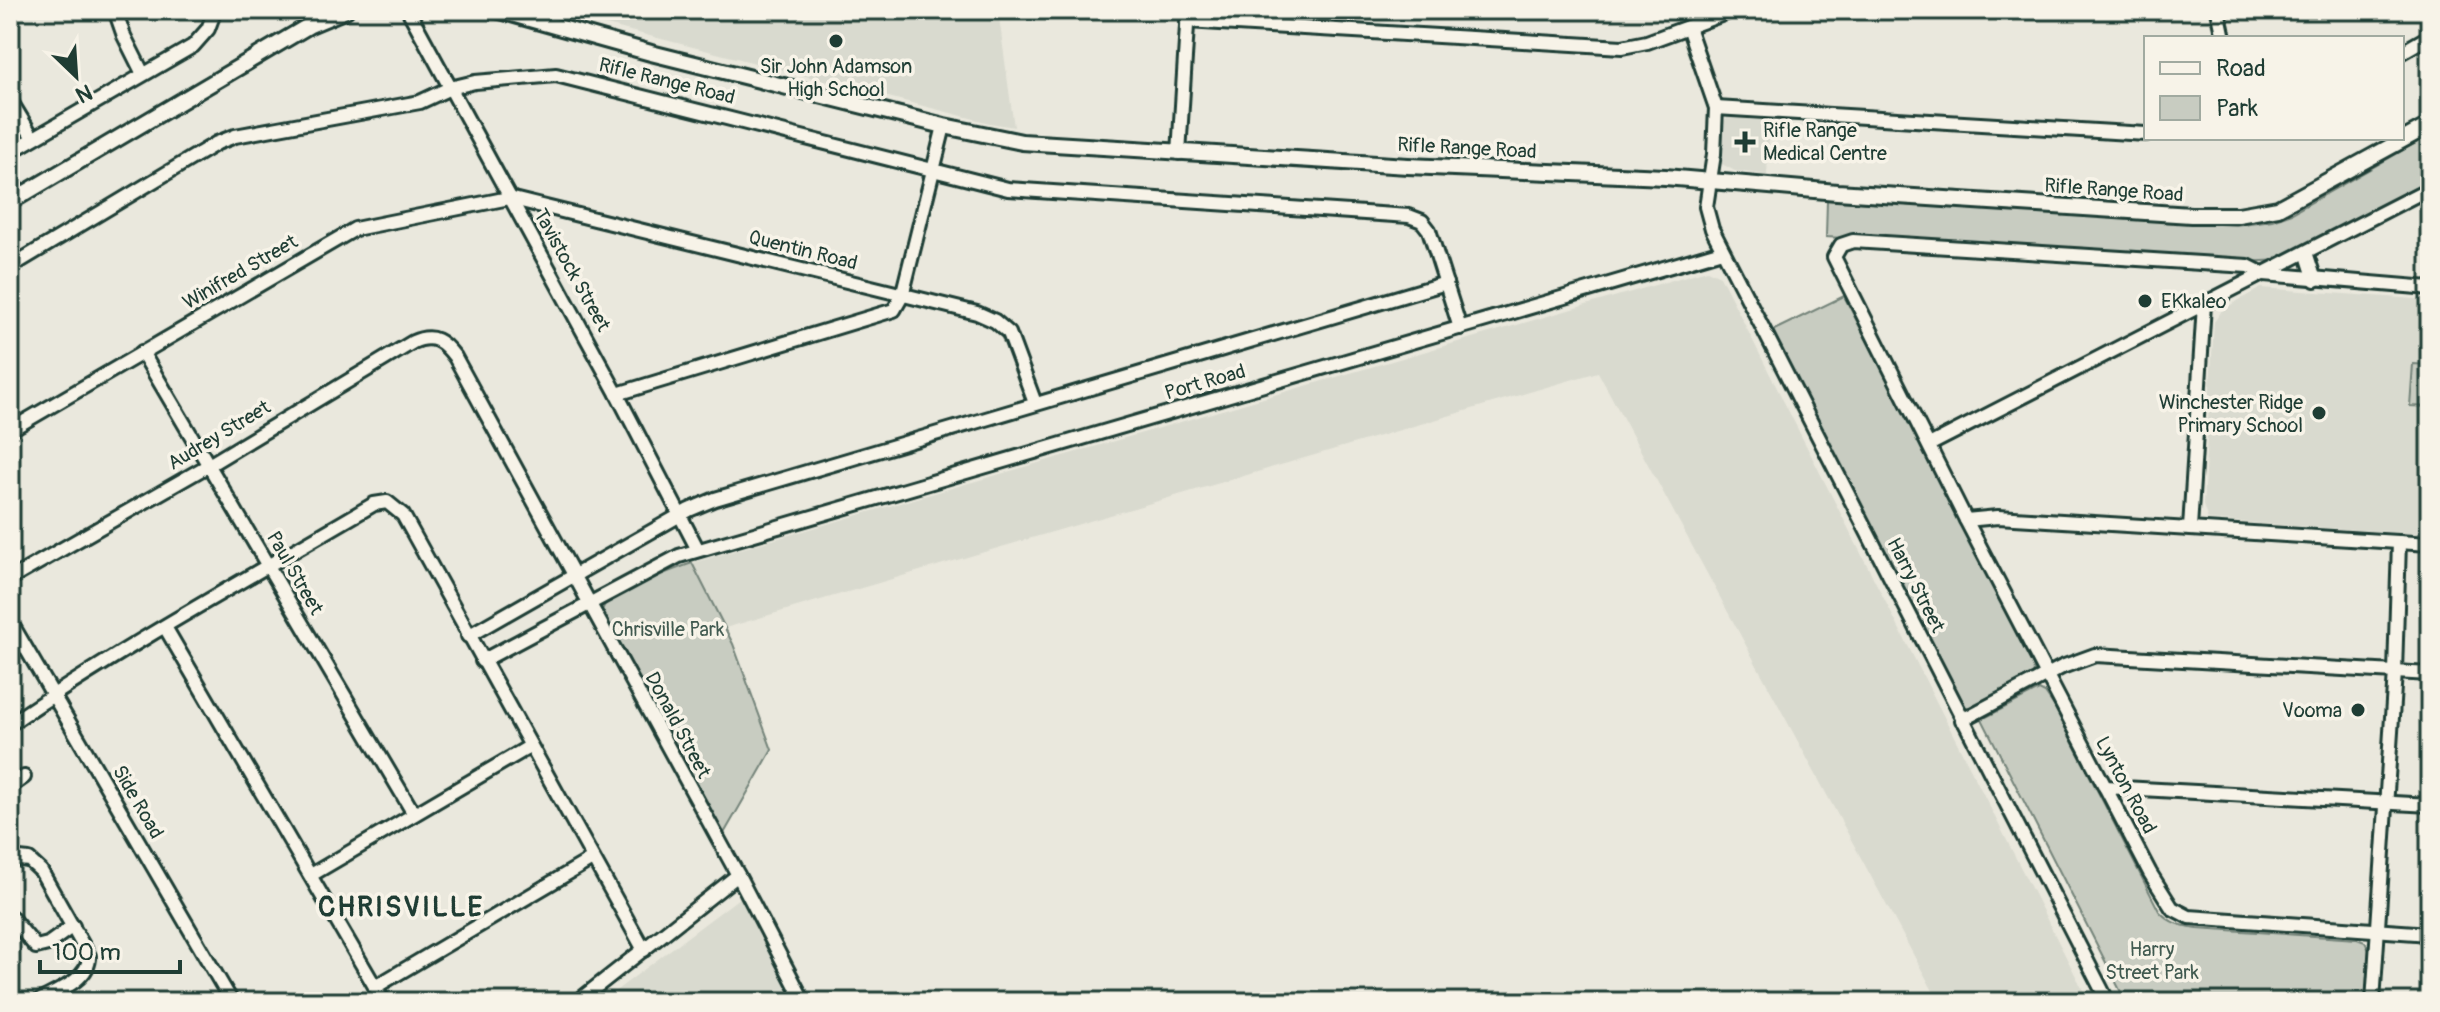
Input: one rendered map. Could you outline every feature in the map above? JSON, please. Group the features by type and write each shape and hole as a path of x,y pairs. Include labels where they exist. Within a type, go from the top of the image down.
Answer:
{"main road":[{"path":"10,202 310,25 346,10"},
{"name":"Rifle Range Road","path":"497,10 651,53 944,126 1030,143 1712,181 2191,215 2238,215 2278,208 2403,140"},
{"name":"Rifle Range Road","path":"2404,140 2430,125"}],"street":[{"path":"115,10 143,74"},
{"path":"10,152 199,41 208,29 215,10"},
{"name":"Tavistock Street","path":"408,10 617,394 698,550"},
{"path":"1179,153 1187,16 1622,47 1647,42 1734,10"},
{"path":"2218,10 2224,36"},
{"path":"1688,27 1716,108 2144,134"},
{"path":"2404,51 2430,36"},
{"name":"Rifle Range Road","path":"10,267 227,139 286,125 420,102 450,88 475,82 556,75 1016,190 1409,216 1422,221 1429,230 1460,328"},
{"path":"10,100 33,138"},
{"name":"Harry Street","path":"1716,108 1712,181 1707,210 1722,251 2108,1002"},
{"path":"617,394 894,310 902,296 944,126"},
{"path":"1929,445 2430,188"},
{"name":"Quentin Road","path":"509,198 977,313 1005,328 1035,403"},
{"name":"Winifred Street","path":"10,430 355,229 509,198"},
{"name":"Lynton Road","path":"2264,274 2248,266 1853,241 1844,243 1834,257 1966,520 2162,895 2180,914 2189,917 2430,934"},
{"name":"Port Road","path":"482,661 679,556 1722,251"},
{"path":"2306,252 2315,280"},
{"path":"2264,274 2430,288"},
{"name":"Port Road","path":"468,636 681,515 715,499 1446,283"},
{"path":"2190,528 2204,304"},
{"name":"Audrey Street","path":"10,579 419,339 431,337 447,347"},
{"name":"Donald Street","path":"447,347 589,602 803,999"},
{"name":"Paul Street","path":"142,352 414,814"},
{"path":"10,724 267,566 377,502 387,502 398,508 644,950"},
{"path":"1966,520 1998,517 2430,544"},
{"path":"2373,1002 2395,672 2399,542"},
{"name":"Side Road","path":"10,621 232,1002"},
{"path":"165,627 384,1002"},
{"path":"1962,720 2046,675 2088,656 2103,654 2430,674"},
{"path":"311,875 529,747"},
{"path":"10,787 24,777"},
{"path":"2105,787 2430,805"},
{"path":"10,858 29,860 41,871 89,956 87,969 82,975 37,1002"},
{"path":"375,987 592,859"},
{"path":"577,1002 738,875"},
{"path":"10,916 36,947 44,946 73,926"},
{"path":"10,994 20,1002"}],"shaded area":[{"name":"Sir John Adamson High School","path":"548,10 998,10 1014,127 990,123"},
{"name":"Rifle Range Medical Centre","path":"1730,115 1770,116 1767,175 1735,171 1720,163 1724,121"},
{"path":"1707,270 1720,276 2089,1002 1939,1002 1598,372 725,628 692,563"},
{"name":"Winchester Ridge Primary School","path":"2261,288 2430,300 2430,535 2208,520 2203,505 2214,322 2223,309"},
{"path":"747,892 813,1002 601,1002"}],"green space":[{"path":"2430,135 2430,183 2283,260 2242,262 1826,237 1827,200 2235,225 2272,220 2292,213"},
{"path":"1844,296 2033,663 2034,673 2029,679 1977,707 1964,707 1770,332"},
{"path":"2413,364 2430,365 2430,407 2410,406"},
{"name":"Chrisville Park","path":"692,563 733,644 772,750 722,837 602,614 604,606 618,594"},
{"name":"Harry Street Park","path":"2039,690 2054,706 2163,915 2177,924 2192,927 2365,942 2369,950 2365,1002 2126,1002 1982,719"}],"place":[{"name":"Sir John Adamson High School","path":"836,41"},
{"name":"Rifle Range Medical Centre","path":"1745,142"},
{"name":"EKkaleo","path":"2145,301"},
{"name":"Winchester Ridge Primary School","path":"2319,413"},
{"name":"Vooma","path":"2358,710"}],"district":[{"name":"CHRISVILLE","path":"401,907"}]}
